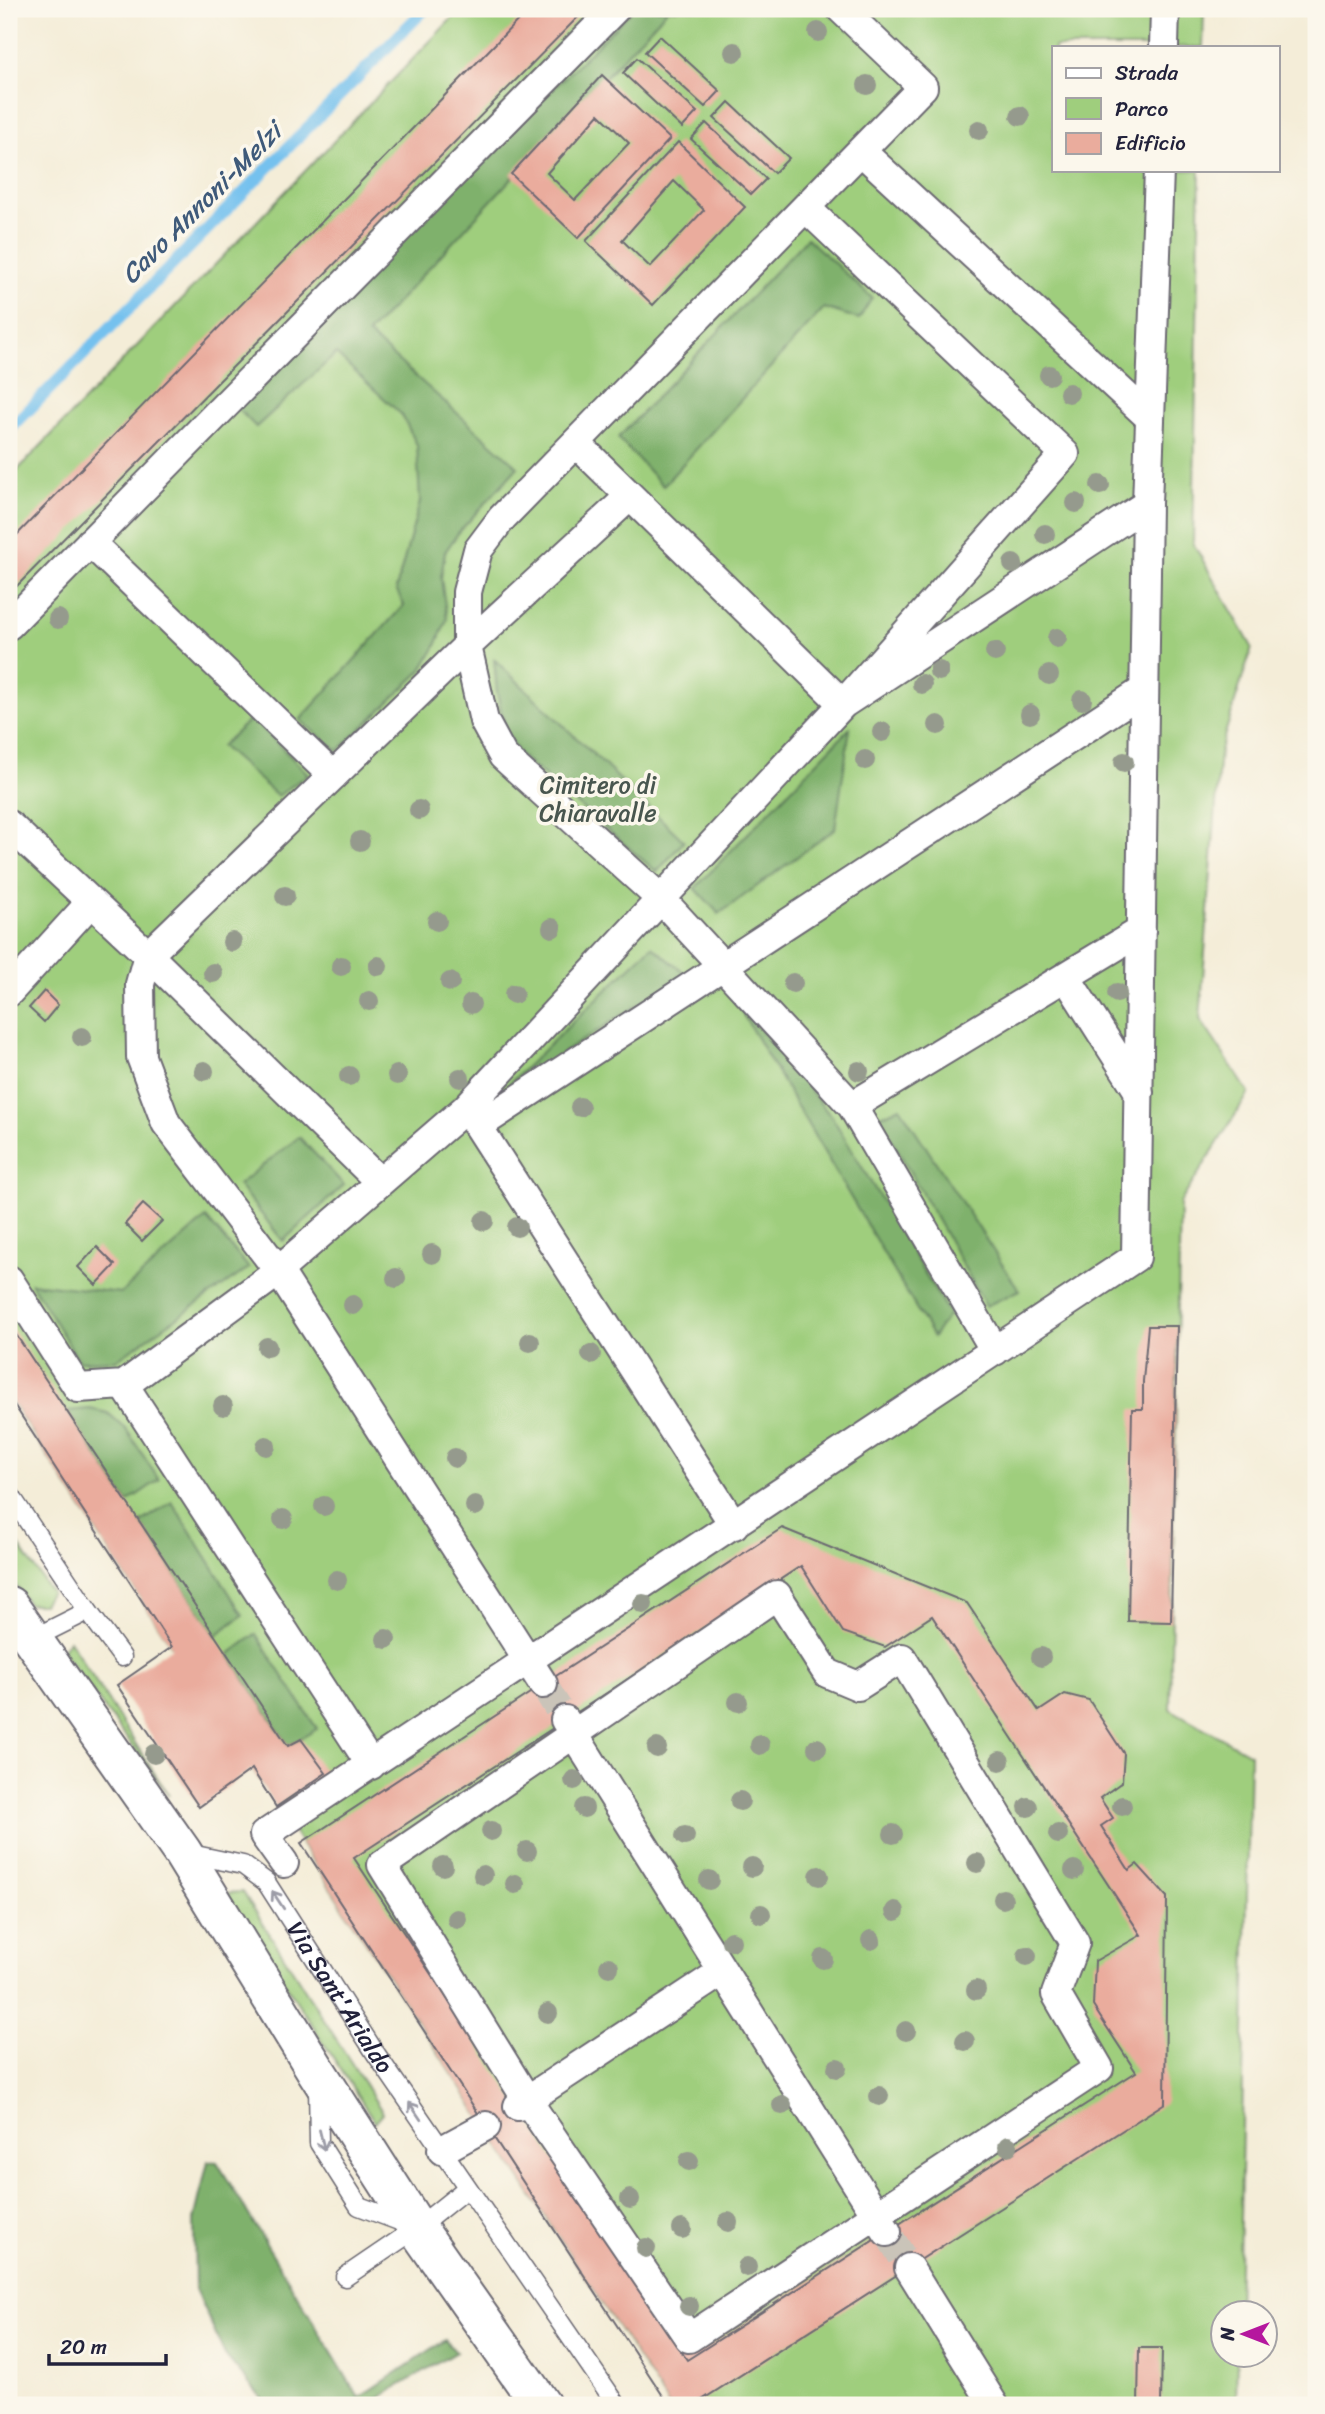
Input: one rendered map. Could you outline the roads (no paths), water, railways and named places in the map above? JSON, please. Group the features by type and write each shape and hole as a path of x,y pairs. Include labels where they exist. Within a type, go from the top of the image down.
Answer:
{"street":[{"path":"9,625 615,9"},
{"path":"841,9 923,87 502,519 478,550 467,592 467,646 484,721 503,756 661,899 852,1106 995,1351"},
{"path":"1164,46 1165,9"},
{"path":"862,151 1150,418"},
{"path":"284,1863 264,1835 371,1765 535,1673 734,1525 1136,1257 1147,504 1159,172"},
{"path":"472,1117 661,899 843,704 1065,454 806,208"},
{"path":"576,443 843,704"},
{"path":"535,1673 278,1270 166,1122 141,1057 140,984 148,955 467,646 630,496"},
{"path":"843,704 1147,504"},
{"path":"90,542 333,776"},
{"path":"9,1280 78,1388 124,1385 278,1270 380,1182 472,1117 723,966 1144,690"},
{"path":"9,825 148,955 380,1182"},
{"path":"9,992 91,902"},
{"path":"852,1106 1141,931"},
{"path":"1066,977 1139,1092"},
{"path":"472,1117 734,1525"},
{"path":"124,1385 371,1765"},
{"path":"777,1595 827,1673 858,1686 902,1658 1075,1943 1056,1994 1099,2068 882,2223 689,2338 523,2103 382,1865 570,1727 777,1595"},
{"path":"9,1606 182,1852 317,2072 417,2228 541,2405"},
{"path":"570,1727 882,2223"},
{"path":"523,2103 723,1971"},
{"path":"442,2150 485,2126"},
{"path":"909,2269 994,2405"}],"lane":[{"path":"9,1493 122,1657"},
{"path":"32,1639 88,1611"},
{"name":"Via Sant'Arialdo","path":"182,1852 243,1865 266,1882 376,2054 617,2405"},
{"path":"345,2277 417,2228 467,2188"}],"waterway":[{"name":"Cavo Annoni-Melzi","path":"9,430 425,9"}],"tunnel":[{"path":"543,1684 565,1720"},
{"path":"887,2232 909,2268"}],"park label":[{"name":"Cimitero di Chiaravalle","path":"598,799"}]}
